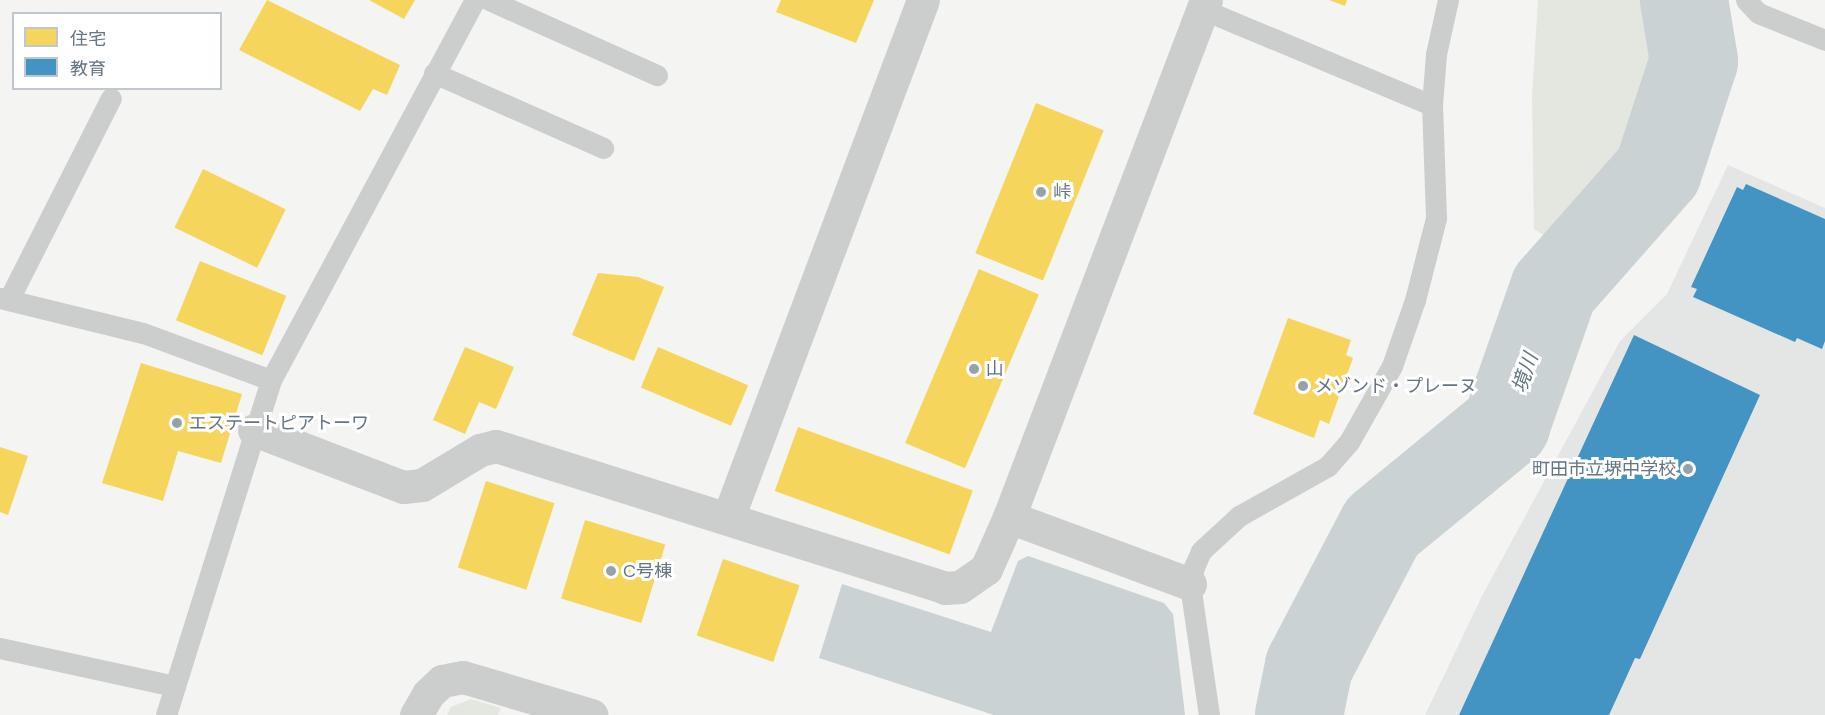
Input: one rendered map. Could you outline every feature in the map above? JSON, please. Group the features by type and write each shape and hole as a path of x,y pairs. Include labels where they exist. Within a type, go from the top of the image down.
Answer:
{"street":[{"path":"728,518 923,0"},
{"path":"254,430 403,487 422,485 480,450 496,446 945,588 960,587 986,569 1009,517 1196,3"},
{"path":"1009,517 1190,584"},
{"path":"416,715 428,694 442,681 463,677 591,715"}],"lane":[{"path":"166,715 271,380 475,0"},
{"path":"489,0 657,75"},
{"path":"1209,715 1190,584 1202,551 1239,516 1328,466 1349,442 1392,366 1415,300 1436,218 1432,105 1436,54 1448,0"},
{"path":"1746,0 1758,13 1825,40"},
{"path":"1196,3 1432,105"},
{"path":"434,73 603,147"},
{"path":"111,98 4,299 143,333 271,380"},
{"path":"0,648 175,686"}],"shaded area":[{"path":"1538,0 1671,0 1673,19 1642,141 1564,248 1534,229 1532,97"},
{"name":"町田市立堺中学校","path":"1728,165 1825,208 1825,715 1425,715 1482,596 1620,341 1667,294"},
{"path":"1028,556 1164,603 1173,614 1185,715 994,715 819,658 842,584 991,632 1018,561"},
{"path":"471,699 501,708 498,715 447,715 451,707"}],"building: 住宅":[{"path":"267,0 400,65 387,95 373,89 360,111 239,50"},
{"path":"369,0 415,0 404,19"},
{"path":"781,0 874,0 856,43 776,12"},
{"path":"1329,0 1347,0 1345,6"},
{"name":"峠","path":"1036,103 1104,130 1043,281 975,253"},
{"path":"203,169 286,209 257,268 175,227"},
{"path":"200,261 286,296 262,355 176,320"},
{"name":"山","path":"979,269 1039,294 965,468 905,443"},
{"path":"598,273 638,277 664,287 634,361 572,335"},
{"name":"メゾンド・プレーヌ","path":"1288,318 1351,340 1346,355 1353,358 1329,424 1320,420 1314,438 1253,414"},
{"path":"465,347 514,367 496,409 479,402 465,434 433,420"},
{"path":"658,347 748,385 731,426 641,388"},
{"name":"エステートピアトーワ","path":"141,363 242,394 221,463 178,451 163,501 102,483"},
{"path":"798,427 973,491 950,555 775,491"},
{"path":"0,447 28,456 8,515 0,512"},
{"path":"486,481 554,503 526,590 458,568"},
{"name":"C号棟","path":"585,520 665,545 641,623 561,598"},
{"path":"723,559 800,585 773,662 697,636"}],"building: 教育":[{"path":"1746,184 1825,219 1825,341 1822,349 1797,338 1795,342 1693,297 1697,289 1691,287 1737,187 1743,190"},
{"path":"1634,335 1760,395 1640,659 1635,658 1609,715 1459,715"}],"waterway":[{"name":"境川","path":"1299,715 1309,666 1382,527 1506,425 1554,289 1658,171 1694,61 1684,0"}],"place":[{"name":"峠","path":"1041,192"},
{"name":"山","path":"974,369"},
{"name":"メゾンド・プレーヌ","path":"1303,386"},
{"name":"エステートピアトーワ","path":"177,423"},
{"name":"町田市立堺中学校","path":"1688,469"},
{"name":"C号棟","path":"611,571"}]}
